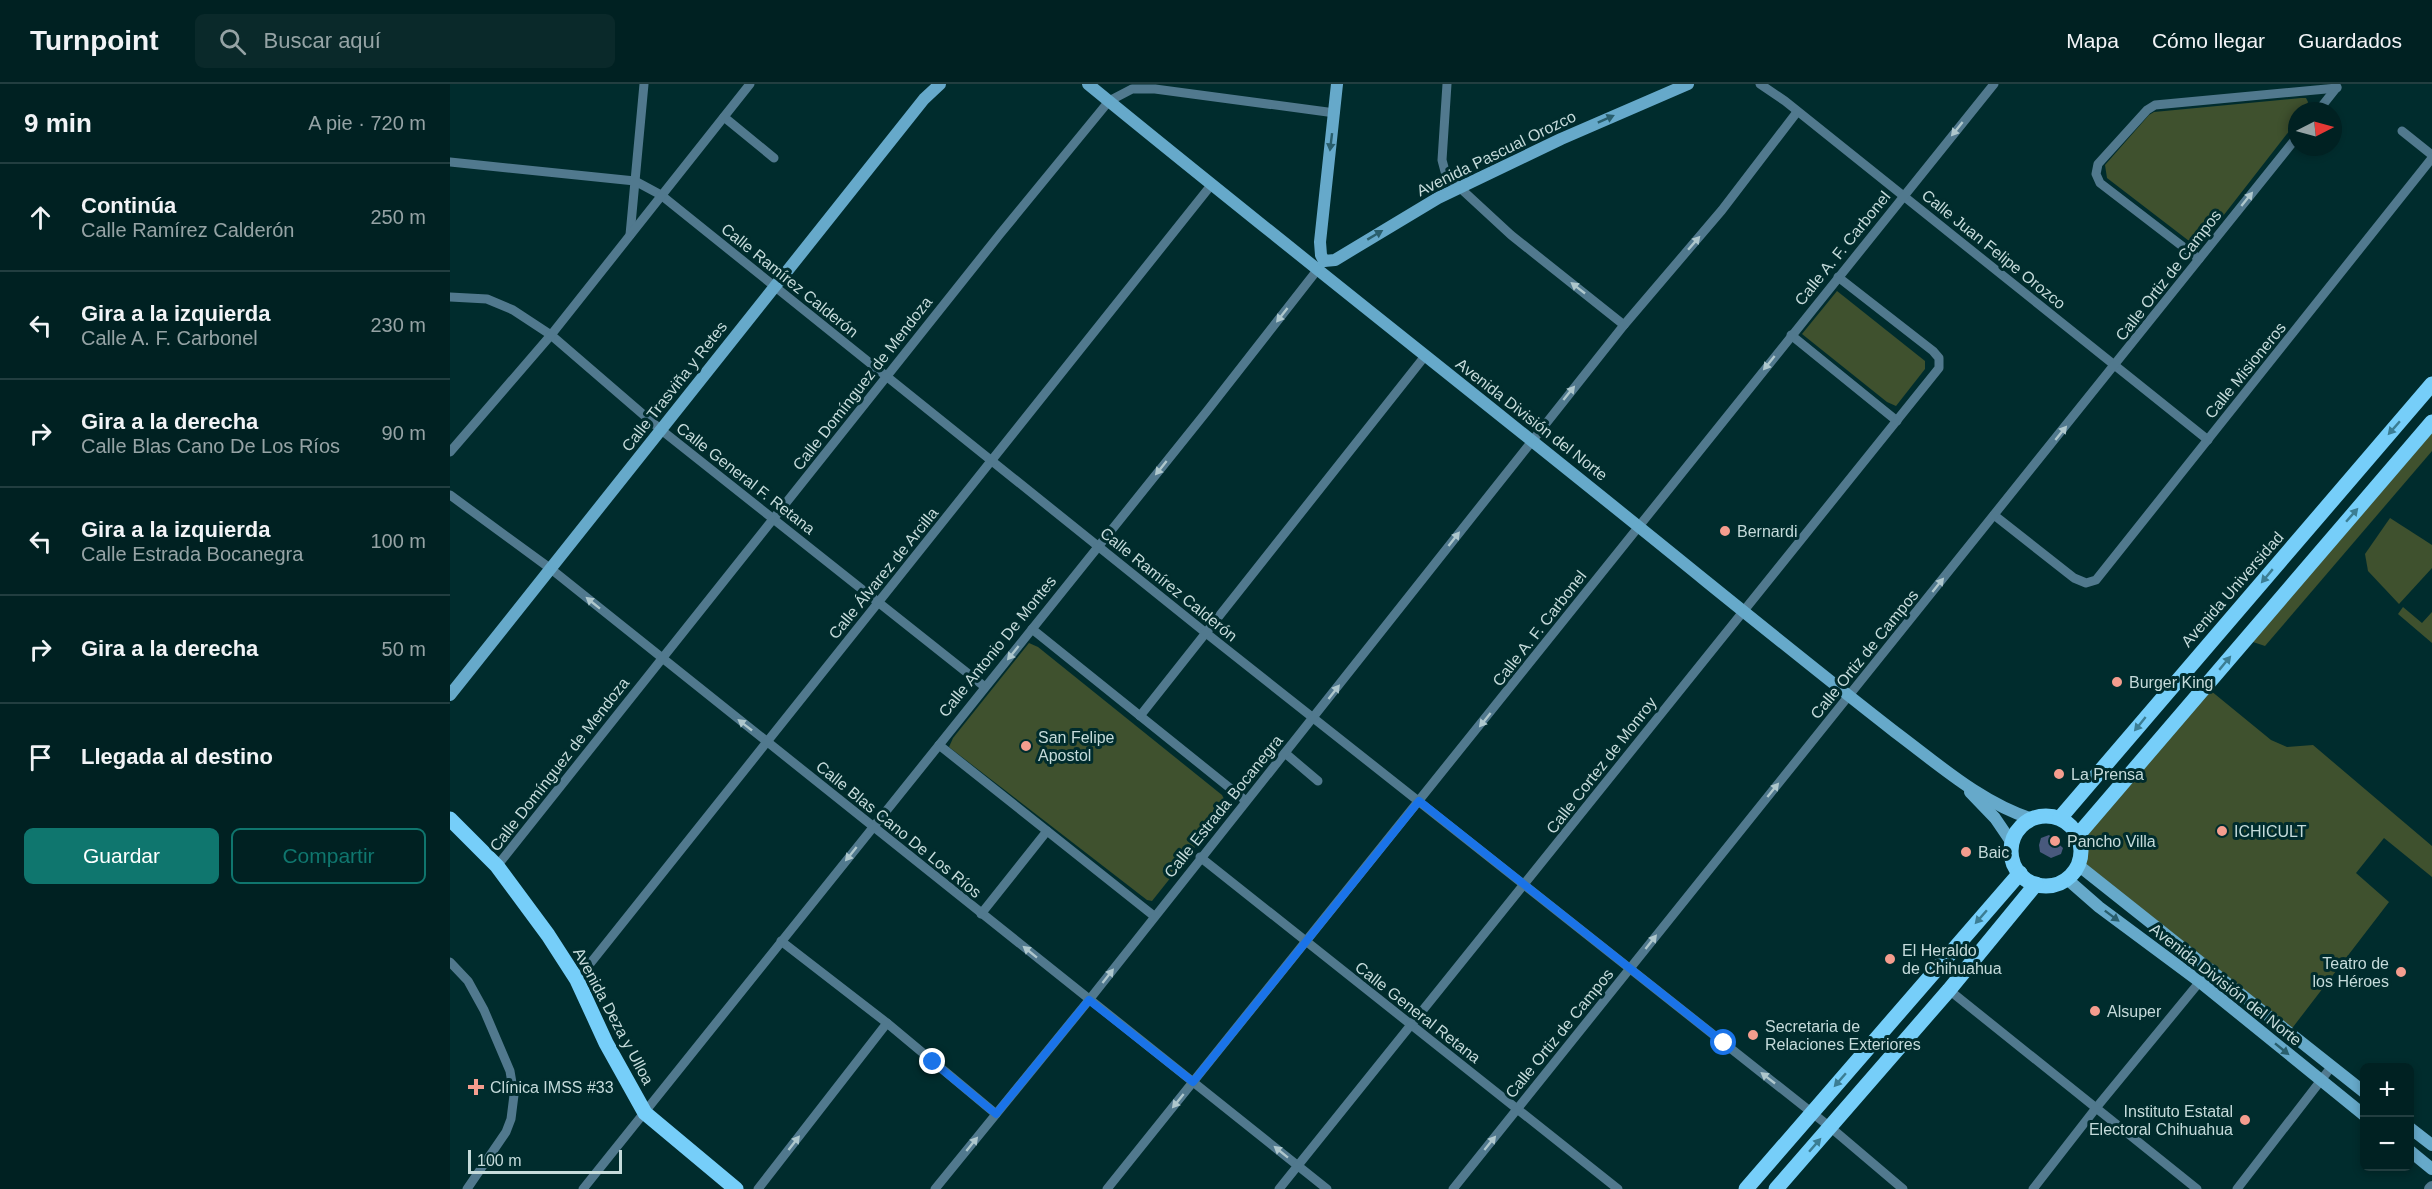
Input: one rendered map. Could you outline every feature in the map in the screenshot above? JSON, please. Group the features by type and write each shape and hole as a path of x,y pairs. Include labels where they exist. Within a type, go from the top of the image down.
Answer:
{"main road":[{"name":"Calle Trasviña y Retes","path":"450,695 924,99 933,84"},
{"name":"Calle Trasviña y Retes","path":"924,99 940,84"},
{"name":"Avenida División del Norte","path":"1088,84 1212,184 1321,265 1425,356 1533,439 1743,611 1956,779 1995,818 2012,843"},
{"path":"1321,265 1320,242 1337,84"},
{"name":"Avenida Pascual Orozco","path":"1321,265 1335,260 1460,187 1682,85"},
{"name":"Avenida Universidad","path":"2060,819 2432,384"},
{"path":"2078,836 2432,422"},
{"name":"Avenida División del Norte","path":"1956,779 2009,810 2032,819"},
{"path":"2051,816 2060,819 2078,836 2081,845 2078,865 2067,879 2057,884 2036,884 2020,873 2014,864 2012,843 2017,832 2032,819 2051,816"},
{"name":"Avenida Deza y Ulloa","path":"450,819 497,866 522,898 577,980 606,1043 645,1113 736,1189"},
{"name":"Avenida División del Norte","path":"2078,865 2360,1089"},
{"path":"1746,1189 2020,873"},
{"name":"Avenida División del Norte","path":"2067,879 2099,907 2200,982 2360,1112"},
{"path":"1776,1189 2036,884"},
{"path":"2414,1132 2432,1145"},
{"path":"2414,1155 2432,1170"}],"street":[{"path":"630,235 644,84"},
{"path":"450,452 550,335 750,84"},
{"path":"1447,84 1442,160 1446,175 1511,235 1624,325"},
{"name":"Calle Juan Felipe Orozco","path":"1760,84 1904,195 2208,440"},
{"path":"1774,84 1785,101"},
{"name":"Calle A. F. Carbonel","path":"1107,1189 1994,84"},
{"path":"2325,102 2338,86"},
{"path":"2199,259 2100,183 2096,174 2098,164 2147,110 2156,105 2338,86"},
{"name":"Calle Domínguez de Mendoza","path":"497,866 1109,101 1132,89 1155,89 1335,113"},
{"name":"Calle Estrada Bocanegra","path":"935,1189 1286,753 1624,325 1722,210 1797,112"},
{"path":"724,117 774,158"},
{"path":"2402,131 2432,157"},
{"name":"Calle Ortiz de Campos","path":"1453,1189 2288,148"},
{"name":"Calle Misioneros","path":"1994,516 2074,578 2086,583 2096,580 2432,157"},
{"name":"Calle Ramírez Calderón","path":"450,162 642,182 661,195 1206,633 1812,1112 1904,1189"},
{"name":"Calle Álvarez de Arcilla","path":"577,980 1212,184"},
{"name":"Calle Antonio De Montes","path":"583,1189 1099,546 1321,265"},
{"name":"Calle Cortez de Monroy","path":"1279,1189 1939,368 1939,358 1933,351 1838,277"},
{"name":"Calle General F. Retana","path":"450,297 469,296 487,299 513,310 550,335 660,429 985,687"},
{"path":"1791,335 1897,421"},
{"path":"1140,716 1425,356"},
{"name":"Calle Blas Cano De Los Ríos","path":"450,495 551,569 1327,1189"},
{"path":"1032,629 1246,801"},
{"path":"939,745 1154,916"},
{"path":"1286,753 1318,781"},
{"path":"981,914 1047,831"},
{"name":"Calle General Retana","path":"1200,857 1411,1027 1618,1189"},
{"path":"781,941 887,1023 996,1114"},
{"path":"450,962 468,981 484,1010 510,1071 514,1095 511,1119 506,1132 468,1188"},
{"path":"2033,1189 2096,1108 2211,969"},
{"path":"1948,990 2196,1189"},
{"path":"758,1189 887,1023"},
{"path":"2237,1189 2332,1066"}],"green space":[{"path":"2301,98 2306,98 2308,102 2288,102 2288,133 2202,243 2193,244 2107,178 2105,165 2154,112"},
{"path":"1837,291 1925,361 1925,369 1896,406 1887,402 1802,334"},
{"path":"2432,427 2432,451 2265,646 2250,641"},
{"path":"2390,518 2432,545 2432,568 2399,604 2368,571 2365,554"},
{"path":"2403,607 2422,623 2432,612 2432,643 2398,614"},
{"path":"1029,643 1038,647 1222,795 1226,803 1226,808 1152,901 1147,900 949,747 953,738"},
{"path":"2205,686 2271,740 2287,747 2313,745 2432,846 2432,877 2384,838 2356,873 2389,902 2290,1031 2078,865 2081,855 2078,835"}],"water":[{"path":"2049,835 2063,848 2061,854 2051,858 2040,852 2039,845 2041,838"}],"place":[{"name":"Bernardi","path":"1725,531"},
{"name":"Burger King","path":"2117,682"},
{"name":"San Felipe Apostol","path":"1026,746"},
{"name":"La Prensa","path":"2059,774"},
{"name":"ICHICULT","path":"2222,831"},
{"name":"Pancho Villa","path":"2055,841"},
{"name":"Baic","path":"1966,852"},
{"name":"El Heraldo de Chihuahua","path":"1890,959"},
{"name":"Teatro de los Héroes","path":"2401,972"},
{"name":"Alsuper","path":"2095,1011"},
{"name":"Secretaria de Relaciones Exteriores","path":"1753,1035"},
{"name":"Clínica IMSS #33","path":"476,1087"},
{"name":"Instituto Estatal Electoral Chihuahua","path":"2245,1120"}],"route":[{"path":"933,1062 996,1114 1089,1000 1193,1082 1419,801 1724,1043"}]}
